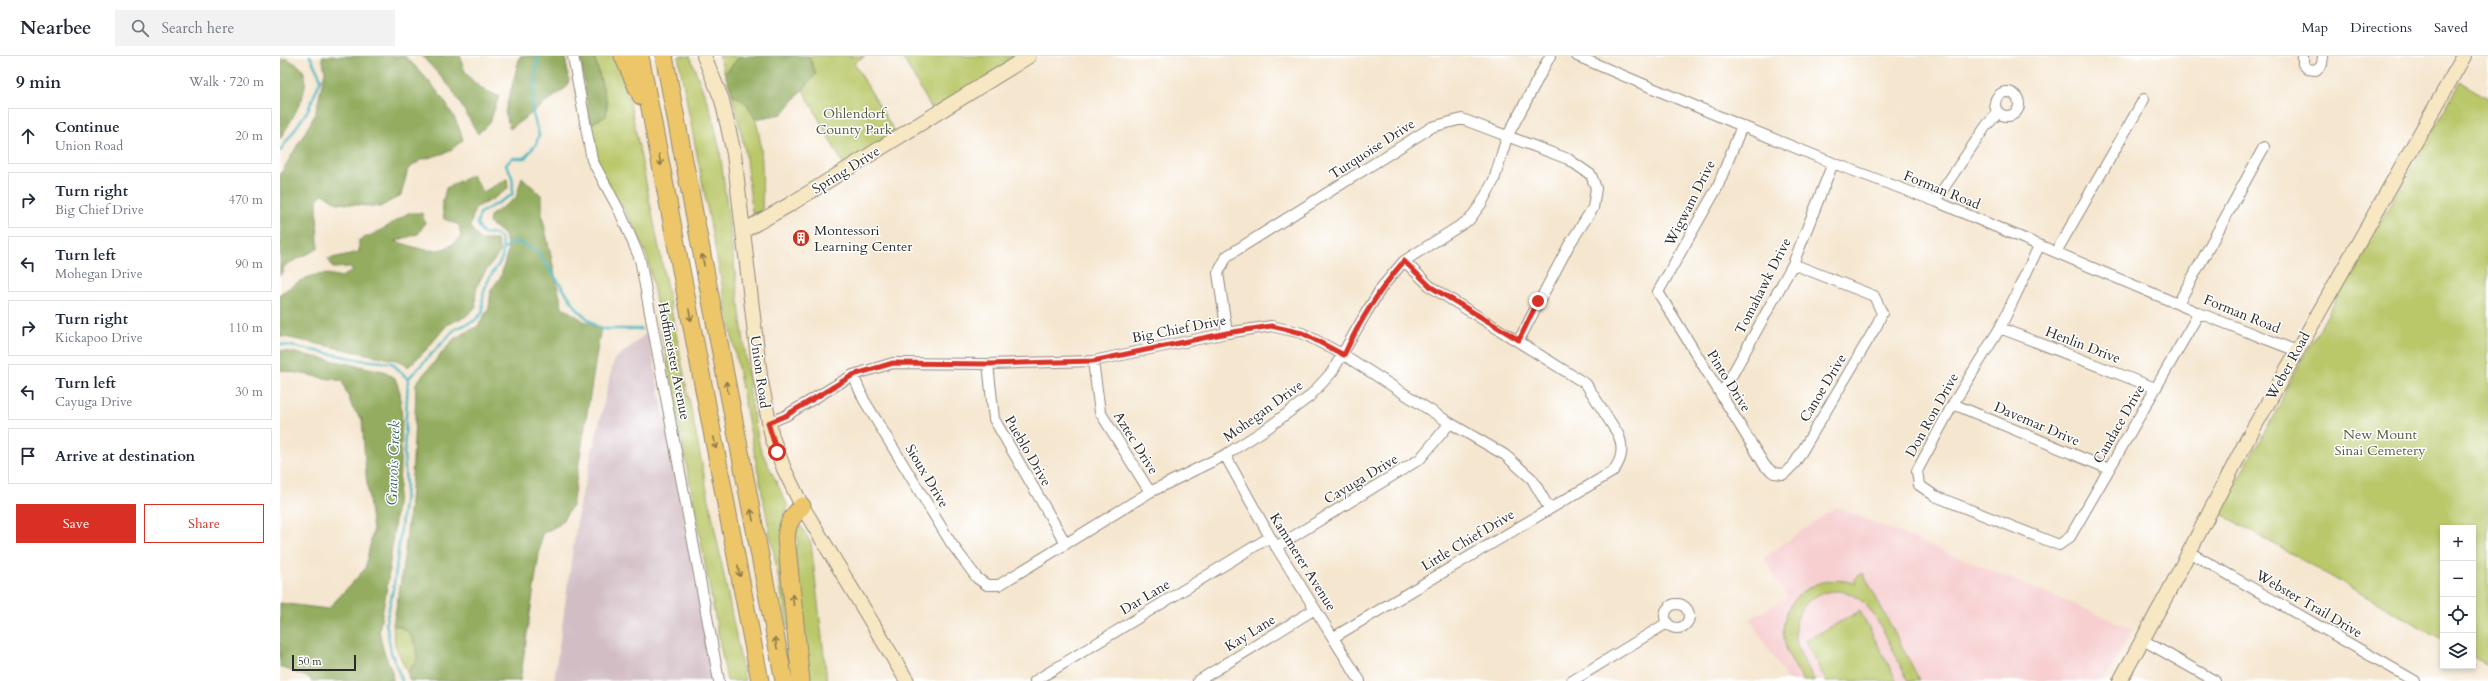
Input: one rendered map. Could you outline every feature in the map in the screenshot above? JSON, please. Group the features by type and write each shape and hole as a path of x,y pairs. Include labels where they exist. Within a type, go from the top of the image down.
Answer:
{"highway":[{"path":"623,56 653,122"},
{"path":"640,56 760,681"},
{"path":"664,56 784,681"},
{"path":"801,681 786,538 787,526 802,506"}],"main road":[{"name":"Union Road","path":"704,56 728,123 734,154 760,376 768,423 783,468 802,506 907,681"},
{"name":"Spring Drive","path":"743,231 789,206 1030,56"},
{"name":"Weber Road","path":"2120,681 2143,640 2227,476 2464,56"}],"street":[{"name":"Hoffmeister Avenue","path":"573,56 592,160 620,212 640,259 719,681"},
{"name":"Mohegan Drive","path":"987,585 999,586 1150,492 1225,455 1269,427 1309,397 1332,372 1344,355 1356,330 1382,287 1404,261 1469,220 1481,204 1494,180 1507,137 1550,56"},
{"name":"Forman Road","path":"1577,56 1742,126 1833,163 1935,201 2039,246 2179,302 2199,312 2297,350"},
{"path":"2303,56 2303,64 2308,69 2316,70 2322,64 2322,56"},
{"path":"2056,252 2144,99"},
{"path":"1935,201 1986,126 1998,113"},
{"name":"Turquoise Drive","path":"1227,333 1218,273 1227,256 1432,127 1462,119 1582,167 1591,175 1596,188 1596,199 1593,208 1565,252 1519,340"},
{"name":"Wigwam Drive","path":"1658,292 1716,188 1742,126"},
{"path":"2179,302 2264,147"},
{"name":"Tomahawk Drive","path":"1721,395 1793,264 1833,163"},
{"name":"Don Ron Drive","path":"2039,246 2000,328 1953,404 1917,471 1919,486 1935,496 2058,545"},
{"path":"1404,261 1431,287 1519,340"},
{"name":"Canoe Drive","path":"1784,474 1795,463 1877,325 1882,313 1874,296 1793,264"},
{"name":"Pinto Drive","path":"1658,292 1765,466 1774,473 1784,474"},
{"name":"Candace Drive","path":"2058,545 2070,537 2199,312"},
{"name":"Big Chief Drive","path":"768,423 785,416 853,375 893,363 988,364 1093,361 1227,333 1271,326 1302,333 1344,355 1450,423 1505,455 1532,480 1549,508"},
{"name":"Henlin Drive","path":"2000,328 2155,388"},
{"name":"Little Chief Drive","path":"1334,637 1616,467 1621,455 1621,440 1586,384 1519,340"},
{"name":"Aztec Drive","path":"1093,361 1100,412 1150,492"},
{"name":"Pueblo Drive","path":"988,364 994,419 1066,544"},
{"name":"Sioux Drive","path":"853,375 864,400 951,543 977,578 987,585"},
{"name":"Davemar Drive","path":"1953,404 2109,469"},
{"name":"Cayuga Drive","path":"1276,548 1420,459 1450,423"},
{"name":"Kammerer Avenue","path":"1225,455 1276,548 1334,637 1360,681"},
{"name":"Dar Lane","path":"1035,681 1270,537"},
{"name":"Webster Trail Drive","path":"2188,552 2404,678 2415,681"},
{"name":"Kay Lane","path":"1198,681 1315,609"},
{"path":"1572,681 1667,623"},
{"path":"2143,640 2215,681"}],"shaded area":[{"path":"648,332 715,681 554,681 579,507 614,360"},
{"path":"1836,507 2134,629 2104,681 1788,681 1750,619 1787,597 1763,558"}],"green space":[{"path":"322,56 405,56 432,84 447,105 454,116 463,140 448,152 421,160 408,169 401,195 380,207 338,203 323,194 317,199 318,249 285,265 280,276 280,175 315,115 325,72"},
{"path":"422,56 461,56 465,70 474,82 492,94 499,96 490,122 478,134 451,88"},
{"path":"520,56 565,56 569,80 567,87 510,129 505,112"},
{"path":"580,56 594,56 607,103 606,116 590,124"},
{"path":"594,56 616,56 631,107 745,681 727,681 648,259 635,228 599,168 593,149 590,124 606,116 607,103"},
{"path":"678,56 690,56 712,115 720,151 752,408 760,448 788,506 783,519 791,643"},
{"path":"719,56 740,56 725,74"},
{"path":"740,56 809,56 816,74 782,114 755,119 747,104 732,94 725,74"},
{"name":"Ohlendorf County Park","path":"785,56 865,56 854,63 896,134 844,166"},
{"name":"Ohlendorf County Park","path":"902,56 1020,56 933,111"},
{"path":"287,59 300,67 304,74 305,82 304,92 300,103 280,139 280,60"},
{"name":"New Mount Sinai Cemetery","path":"2460,82 2488,98 2488,665 2476,659 2476,525 2440,525 2440,638 2219,513 2280,404 2287,386"},
{"path":"732,94 748,104 754,115 758,128 762,159 762,218 755,217 752,211 745,150"},
{"path":"472,175 483,192 507,179 508,188 493,199 475,208 470,227 480,240 497,240 500,252 478,283 475,298 476,307 465,317 448,324 425,351 408,367 400,361 280,336 280,294 309,277 323,274 341,277 353,271 349,267 333,268 328,259 359,252 359,240 385,228 408,213 422,213 425,223 418,234 395,241 430,250 438,250 453,244 461,237 459,225 444,219 442,205 446,188"},
{"path":"522,177 542,196 542,215 562,307 584,321 601,327 572,506 560,524 542,534 520,681 410,681 407,672 417,660 416,648 409,633 393,625 403,565 410,505 416,383 454,339 478,326 489,308 491,290 501,276 508,250 505,235 489,223 490,216 516,198"},
{"path":"280,350 384,371 395,378 400,392 402,421 399,487 387,588 379,630 383,649 392,672 393,681 311,681 310,678 280,667 280,603 328,609 365,569 373,531 366,475 362,419 353,409 342,381 280,370"},
{"path":"801,526 811,543 827,681 807,681 795,549 798,544 795,527"},
{"path":"1863,573 1920,681 1908,681 1875,617 1863,602 1853,595 1842,591 1830,591 1820,594 1810,600 1802,608 1797,619 1795,631 1797,644 1815,681 1803,681 1787,650 1784,639 1784,624 1788,611 1794,600 1815,584 1828,581 1842,581 1856,584 1854,579"},
{"path":"1860,611 1897,681 1826,681 1805,641"},
{"path":"393,625 400,627 409,633 416,647 417,660 407,672 395,645"}],"waterway":[{"name":"Gravois Creek","path":"280,151 308,110 321,79 310,56"},
{"path":"408,379 455,329 474,321 483,312 483,300 486,284 502,258 503,246 501,238 492,233 483,234 477,224 480,213 512,195 512,179 506,165 512,158 525,158 536,144 539,135 532,111 538,56"},
{"path":"504,249 515,241 537,251 578,310 599,329 641,329"},
{"name":"Gravois Creek","path":"280,344 362,360 392,363 408,379 404,453 406,486 394,585 386,622 391,652 402,681"}],"place":[{"name":"Montessori Learning Center","path":"801,238"}],"route":[{"path":"777,452 768,423 785,416 853,375 893,363 988,364 1093,361 1227,333 1271,326 1302,333 1344,355 1356,330 1382,287 1404,261 1431,287 1519,340 1538,301"}]}
